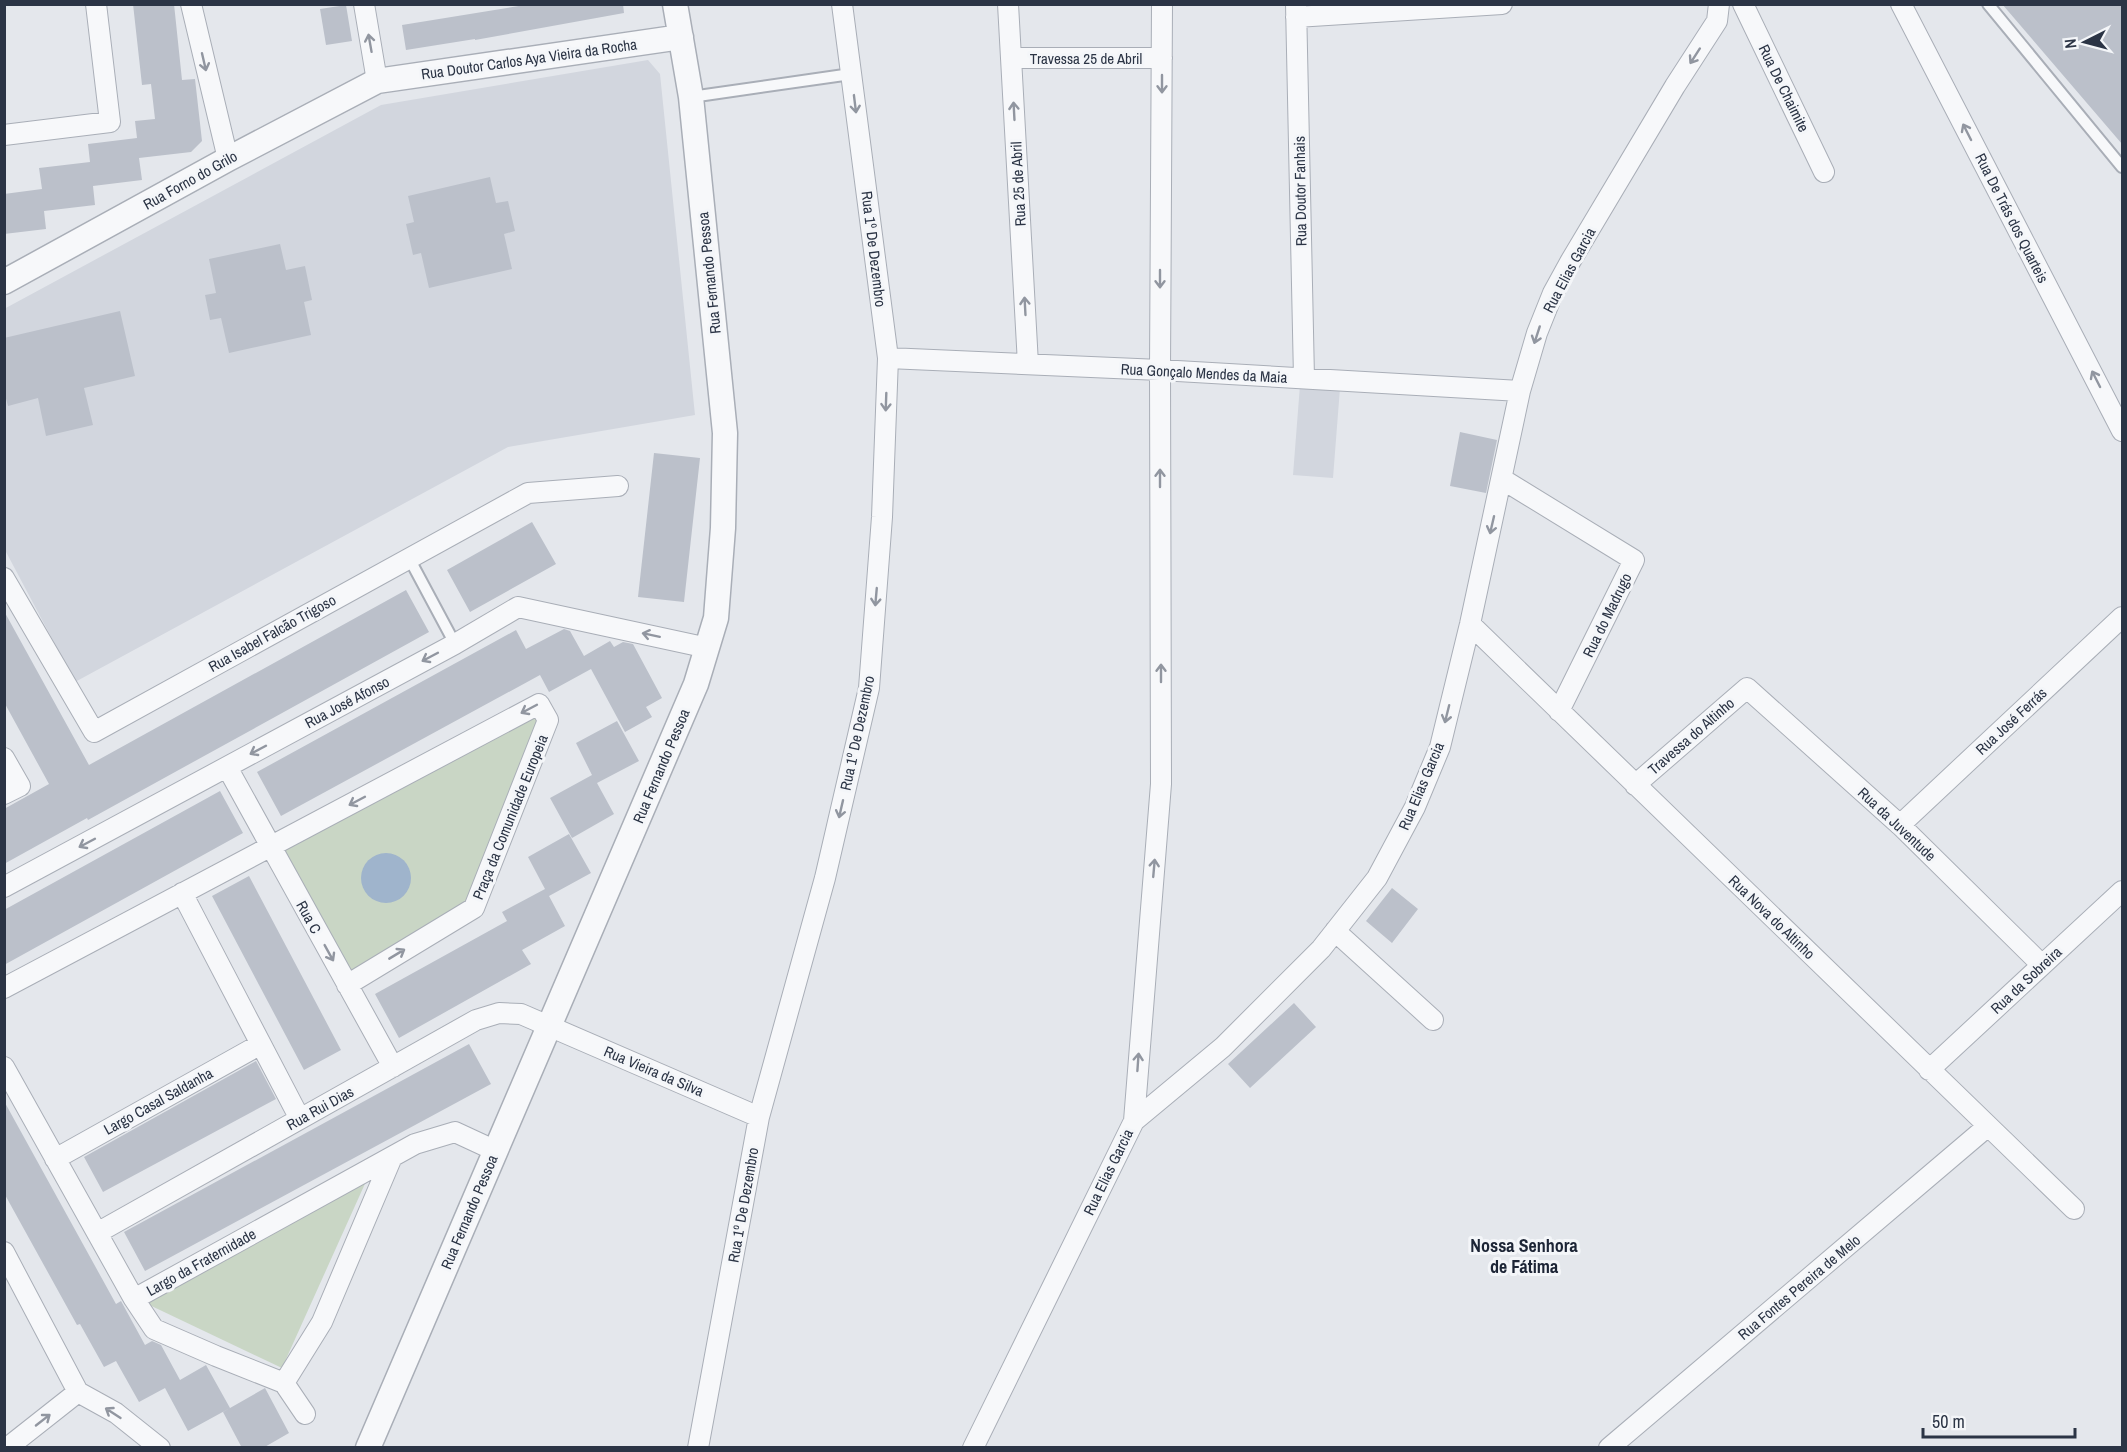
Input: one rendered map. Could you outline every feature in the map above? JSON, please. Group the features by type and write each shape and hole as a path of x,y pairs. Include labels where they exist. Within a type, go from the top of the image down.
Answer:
{"street":[{"path":"4,135 110,122 96,4"},
{"path":"191,4 228,159"},
{"path":"364,4 377,81"},
{"name":"Rua Fernando Pessoa","path":"368,1448 696,684 716,618 723,528 725,433 691,97 675,4"},
{"name":"Rua 1º De Dezembro","path":"698,1448 759,1117 825,878 868,688 882,517 888,358 842,4"},
{"name":"Rua 25 de Abril","path":"1008,4 1028,364"},
{"path":"1134,1121 1161,784 1162,4"},
{"path":"1296,11 1502,4"},
{"name":"Rua Elias Garcia","path":"973,1448 1134,1121 1223,1047 1321,949 1377,878 1415,807 1440,747 1470,624 1520,391 1537,333 1553,293 1675,86 1717,21 1719,4"},
{"name":"Rua De Chaimite","path":"1743,4 1824,172"},
{"name":"Rua De Trás dos Quarteis","path":"1902,4 2122,431"},
{"name":"Rua Doutor Fanhais","path":"1296,11 1304,378"},
{"name":"Rua Doutor Carlos Aya Vieira da Rocha","path":"377,81 681,37"},
{"name":"Travessa 25 de Abril","path":"1011,58 1162,58"},
{"name":"Rua Forno do Grilo","path":"4,282 228,159 377,81"},
{"name":"Rua Gonçalo Mendes da Maia","path":"888,358 1160,370 1520,391"},
{"name":"Rua do Madrugo","path":"1502,479 1634,560 1559,711"},
{"name":"Rua Isabel Falcão Trigoso","path":"4,578 94,732 528,493 618,486"},
{"name":"Rua José Afonso","path":"4,887 454,644 518,607 708,648"},
{"name":"Rua José Ferrás","path":"1900,825 2122,617"},
{"name":"Rua Nova do Altinho","path":"1470,624 2074,1209"},
{"name":"Rua da Juventude","path":"1747,688 1900,825 2042,965"},
{"name":"Travessa do Altinho","path":"1635,785 1747,688"},
{"name":"Praça da Comunidade Europeia","path":"270,847 539,704 548,720 474,908 347,985"},
{"path":"4,758 20,786 4,794"},
{"name":"Rua C","path":"226,767 393,1067"},
{"path":"4,988 270,847"},
{"name":"Rua da Sobreira","path":"1929,1070 2122,891"},
{"path":"182,893 300,1119"},
{"path":"1335,931 1433,1020"},
{"name":"Rua Rui Dias","path":"97,1233 476,1020 500,1013 521,1014 549,1026"},
{"name":"Rua Vieira da Silva","path":"549,1026 759,1117"},
{"name":"Largo Casal Saldanha","path":"55,1159 261,1044"},
{"path":"4,1067 134,1299"},
{"name":"Rua Fontes Pereira de Melo","path":"1609,1448 1988,1126"},
{"name":"Largo da Fraternidade","path":"284,1383 154,1329 134,1299 415,1144 455,1132 496,1151"},
{"path":"305,1414 284,1383 322,1323 392,1157"},
{"path":"4,1252 78,1392 116,1413 160,1448"},
{"path":"8,1448 78,1392"}],"lane":[{"path":"1988,4 2122,167"},
{"path":"691,97 851,74"},
{"path":"409,558 454,644"}],"shaded area":[{"path":"648,60 660,74 695,415 508,447 75,682 5,550 4,309 381,105"},
{"path":"1300,385 1340,388 1333,478 1293,475"}],"green space":[{"path":"535,710 543,725 471,906 349,979 280,849"},
{"path":"368,1177 282,1368 141,1301"}],"water":[{"path":"386,853 395,855 406,864 411,878 409,887 400,898 386,903 377,901 366,892 361,878 363,869 372,858"}],"building":[{"path":"133,4 174,4 182,80 195,79 202,141 191,152 139,158 142,180 93,186 95,205 44,211 46,229 4,234 4,194 42,189 39,168 90,162 88,144 137,138 135,121 155,119 151,84 142,85"},
{"path":"531,4 623,4 624,13 406,50 402,25"},
{"path":"2002,4 2122,4 2122,144"},
{"path":"346,5 352,41 326,45 320,9"},
{"path":"490,177 496,203 508,201 515,231 504,234 512,269 429,288 421,253 413,255 406,224 414,222 408,196"},
{"path":"280,244 286,270 305,266 312,300 304,302 311,335 229,353 221,318 210,320 205,295 216,293 209,259"},
{"path":"120,311 135,376 84,388 93,425 46,436 38,398 8,406 4,391 4,338"},
{"path":"1460,432 1497,440 1486,493 1450,486"},
{"path":"654,453 700,458 684,602 638,597"},
{"path":"532,522 556,564 470,612 447,570"},
{"path":"406,590 429,632 4,864 4,809 49,784 4,702 4,611 89,765"},
{"path":"564,629 570,631 584,656 610,641 614,647 623,642 633,644 662,698 646,707 652,717 625,732 591,669 549,692 540,675 281,816 257,772 516,630 526,649"},
{"path":"617,721 639,761 597,783 614,814 572,838 550,798 592,775 576,743"},
{"path":"220,791 243,833 4,965 4,910"},
{"path":"569,834 591,873 549,896 565,926 522,950 531,964 399,1038 375,994 507,921 502,912 545,889 528,857"},
{"path":"249,876 341,1050 304,1070 212,896"},
{"path":"1392,888 1418,909 1392,943 1366,921"},
{"path":"1294,1003 1316,1027 1250,1088 1228,1064"},
{"path":"469,1044 491,1084 145,1271 124,1232"},
{"path":"256,1061 276,1099 103,1192 84,1157"},
{"path":"4,1101 116,1304 121,1301 145,1345 152,1341 161,1345 180,1380 206,1365 230,1408 188,1431 165,1388 139,1402 116,1361 104,1367 80,1324 77,1325 4,1193"},
{"path":"265,1388 289,1433 263,1448 242,1448 223,1412"}],"district":[{"name":"Nossa Senhora de Fátima","path":"1524,1255"}]}
